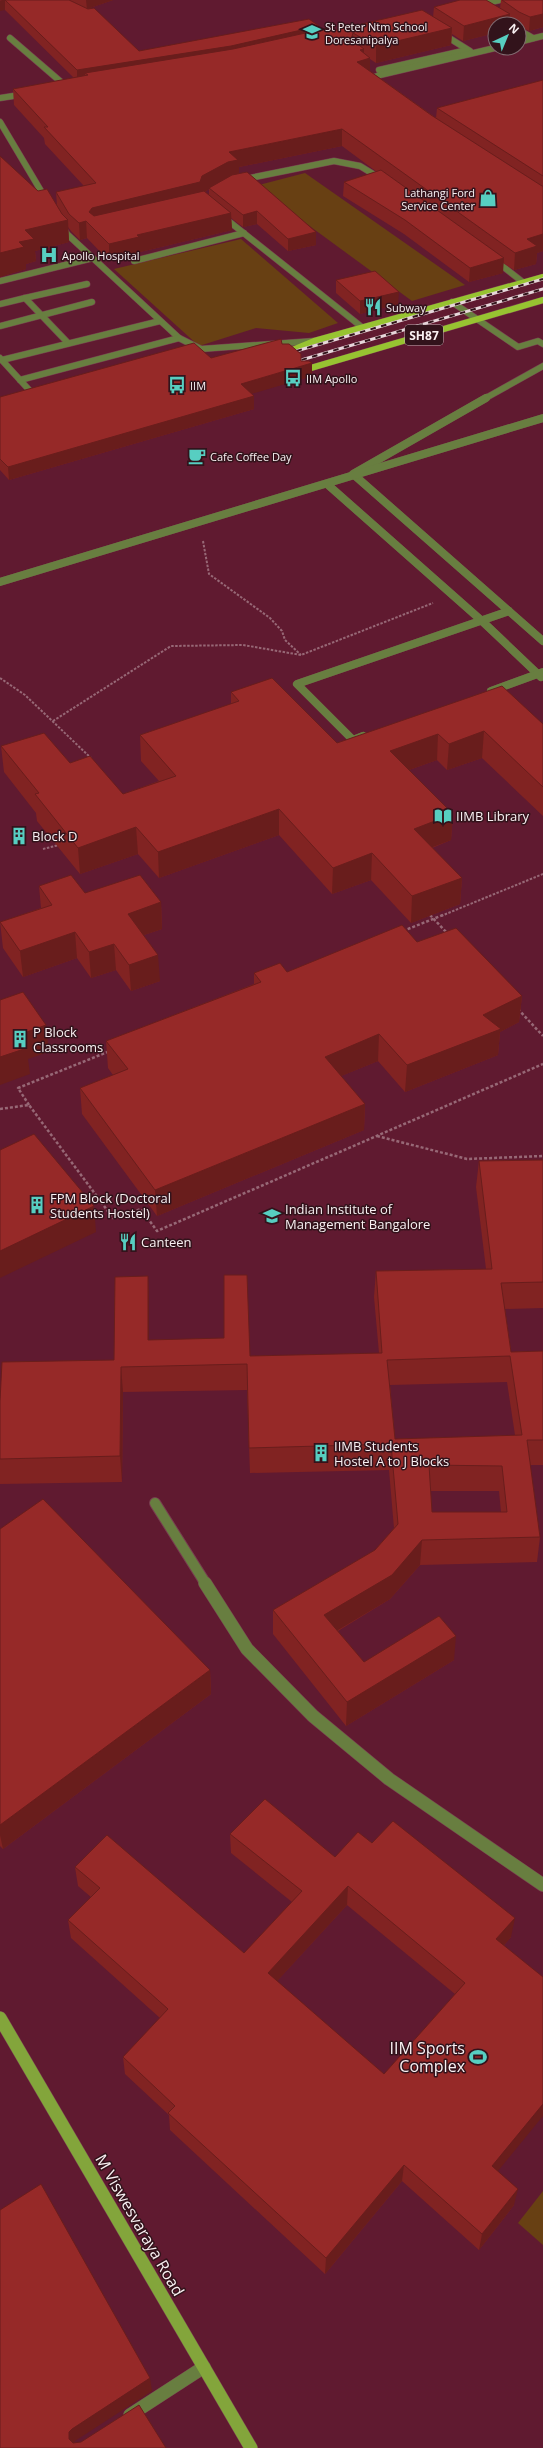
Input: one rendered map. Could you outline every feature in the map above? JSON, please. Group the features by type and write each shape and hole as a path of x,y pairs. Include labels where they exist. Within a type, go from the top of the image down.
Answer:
{"main road":[{"name":"SH87","path":"285,353 314,341 543,277"},
{"name":"SH87","path":"304,370 543,300"}],"street":[{"path":"471,7 500,0"},
{"path":"479,5 488,11"},
{"path":"436,30 470,51"},
{"path":"527,35 533,38"},
{"path":"527,40 543,36"},
{"path":"10,38 68,88"},
{"path":"378,87 372,82 372,78 381,72 470,51 487,49"},
{"path":"373,66 381,72"},
{"path":"60,89 76,87"},
{"path":"0,98 30,94"},
{"path":"0,122 51,208"},
{"path":"230,182 334,161 350,161 363,167 387,183"},
{"path":"216,211 363,328"},
{"path":"59,221 67,234 160,321 179,338 201,349 314,341"},
{"path":"134,261 244,233"},
{"path":"489,256 524,282"},
{"path":"0,281 93,258"},
{"path":"0,304 87,284"},
{"path":"25,298 68,343"},
{"path":"0,326 92,302"},
{"path":"452,302 518,347 542,342"},
{"path":"46,390 31,392 1,359 160,321"},
{"path":"20,380 179,338"},
{"path":"353,474 543,366"},
{"path":"0,582 327,484 353,474 543,418"},
{"path":"353,474 543,641"},
{"path":"327,484 541,675"},
{"path":"375,732 353,740 297,684 509,611"},
{"path":"486,692 541,675"},
{"path":"155,1503 247,1649 313,1716 389,1779 543,1885"},
{"name":"M Viswesvaraya Road","path":"0,2018 251,2448"},
{"path":"119,2422 204,2367"}],"path":[{"path":"197,522 201,529 209,574 270,618 282,632 285,640 301,655"},
{"path":"53,721 171,646 242,645 301,655 451,595"},
{"path":"0,678 25,695 91,758"},
{"path":"43,849 66,843"},
{"path":"397,934 543,874"},
{"path":"423,907 450,936"},
{"path":"517,1008 543,1036"},
{"path":"113,1050 18,1088 113,1218 141,1208 157,1232 543,1064"},
{"path":"0,1109 29,1105"},
{"path":"376,1136 467,1159 543,1156"}],"shaded area":[{"path":"305,173 465,285 412,301 255,186"},
{"path":"241,239 338,323 309,333 256,328 199,346 114,269"},
{"path":"543,2191 543,2245 518,2223"}],"building":[{"path":"5,0 69,0 88,9 94,8 139,51 309,19 319,26 231,46 77,70"},
{"path":"460,0 486,0 510,14 502,16 487,16 487,20 464,26 434,7"},
{"path":"502,0 543,0 543,14 530,17 519,12"},
{"path":"422,10 452,28 376,46 353,33 351,39 364,49 360,50 370,58 357,62 431,115 543,186 543,234 527,239 537,246 515,253 342,129 229,152 238,160 228,162 202,176 200,182 92,208 89,212 94,216 204,191 231,213 137,235 139,237 109,244 86,221 79,223 69,214 56,192 96,183 44,127 48,127 13,89 88,75 85,73 233,49 328,28 332,31"},
{"path":"543,80 543,176 437,108"},
{"path":"0,156 38,191 47,189 62,214 68,220 25,230 34,239 19,242 24,247 0,253"},
{"path":"381,170 504,258 470,268 405,220 344,182"},
{"path":"247,172 316,232 288,239 257,211 243,215 209,188 232,175"},
{"path":"375,271 399,292 360,301 336,280"},
{"path":"281,339 282,344 289,344 301,354 301,361 309,361 312,363 241,384 254,396 8,467 0,459 0,397 194,343 211,358"},
{"path":"272,678 337,743 502,686 543,724 543,787 484,731 449,744 438,734 390,751 453,814 414,829 462,878 412,896 372,853 333,868 279,809 158,852 136,827 78,848 35,794 39,793 1,746 44,733 70,763 90,756 123,794 176,776 140,735 239,701 231,692"},
{"path":"71,875 85,893 140,875 161,902 128,914 158,955 129,965 114,944 89,952 75,932 20,951 0,922 52,905 39,886"},
{"path":"402,925 417,942 456,928 522,996 483,1015 501,1029 407,1065 379,1034 325,1057 365,1104 155,1190 80,1088 128,1069 106,1041 261,982 254,973 280,963 287,972"},
{"path":"23,992 46,1025 19,1035 27,1048 0,1057 0,1000"},
{"name":"FPM Block (Doctoral Students Hostel)","path":"34,1134 94,1206 0,1251 0,1150"},
{"path":"543,1160 543,1282 501,1283 511,1352 543,1351 543,1440 527,1440 540,1537 422,1540 392,1575 324,1615 364,1662 439,1616 456,1636 347,1702 273,1610 375,1550 398,1524 391,1444 249,1448 247,1364 121,1367 120,1456 0,1459 2,1362 114,1360 115,1277 148,1276 148,1340 224,1338 224,1275 247,1275 250,1356 382,1353 376,1271 492,1269 479,1161","holes":["510,1356 522,1435 395,1439 387,1360","429,1465 502,1466 507,1512 432,1512"]},
{"path":"43,1499 210,1670 0,1825 0,1529"},
{"name":"IIM Sports Complex","path":"265,1799 335,1857 358,1832 372,1843 393,1821 515,1918 496,1939 543,1977 543,2104 492,2166 518,2189 482,2234 404,2165 326,2258 168,2113 175,2106 123,2057 168,2009 68,1920 100,1888 75,1867 107,1835 244,1953 302,1891 230,1834","holes":["348,1886 465,1983 384,2074 268,1973"]},
{"path":"41,2184 150,2378 72,2429 69,2432 69,2439 73,2443 81,2442 139,2405 166,2448 0,2448 0,2210"}],"railway":[{"path":"286,354 543,279"},
{"path":"291,363 543,289"}],"place":[{"name":"St Peter Ntm School Doresanipalya","path":"312,32"},
{"name":"Lathangi Ford Service Center","path":"488,198"},
{"name":"Apollo Hospital","path":"49,255"},
{"name":"Subway","path":"373,307"},
{"name":"IIM Apollo","path":"293,378"},
{"name":"IIM","path":"177,385"},
{"name":"Cafe Coffee Day","path":"197,456"},
{"name":"IIMB Library","path":"443,816"},
{"name":"Block D","path":"19,836"},
{"name":"P Block Classrooms","path":"20,1039"},
{"name":"FPM Block (Doctoral Students Hostel)","path":"37,1205"},
{"name":"Indian Institute of Management Bangalore","path":"272,1216"},
{"name":"Canteen","path":"128,1242"},
{"name":"IIMB Students Hostel A to J Blocks","path":"321,1453"},
{"name":"IIM Sports Complex","path":"478,2057"}]}
